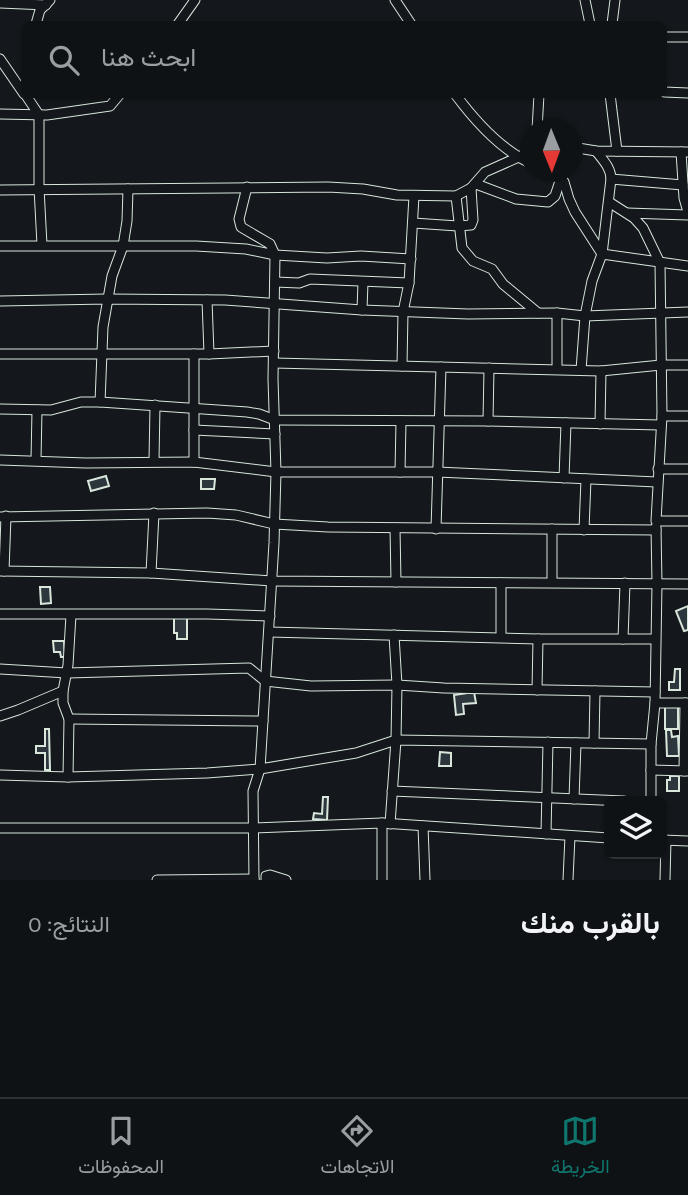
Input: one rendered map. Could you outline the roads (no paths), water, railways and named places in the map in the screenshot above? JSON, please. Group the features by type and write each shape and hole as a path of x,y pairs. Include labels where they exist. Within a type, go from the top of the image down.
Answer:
{"street":[{"path":"180,21 195,0"},
{"path":"395,0 409,21"},
{"path":"585,0 589,21"},
{"path":"612,21 615,0"},
{"path":"0,3 48,2"},
{"path":"37,21 48,2"},
{"path":"667,37 688,37"},
{"path":"0,59 21,90"},
{"path":"667,92 688,93"},
{"path":"27,98 39,115 42,245"},
{"path":"0,114 39,115 110,106 117,98"},
{"path":"458,98 466,110 520,158"},
{"path":"538,119 539,98"},
{"path":"610,98 617,151"},
{"path":"583,148 685,152 683,185 688,214 626,212"},
{"path":"581,370 585,316 592,281 602,254 611,179 611,173 596,150"},
{"path":"0,190 328,187 397,195 456,196 474,186 485,172 520,156"},
{"path":"611,179 683,185"},
{"path":"474,186 516,199 548,202 555,196 560,182"},
{"path":"564,182 575,212 602,254 688,265"},
{"path":"413,223 458,226 472,224 474,186"},
{"path":"157,880 254,879 253,791 260,769 264,721 276,472 275,255 270,244 241,227 239,219 247,187"},
{"path":"100,402 103,327 112,276 123,246 128,188"},
{"path":"402,366 403,312 410,283 414,196"},
{"path":"456,196 461,246 470,258 492,269 503,284 538,313"},
{"path":"609,202 634,218 643,228 660,263 662,420 657,482 655,703 651,744 651,796"},
{"path":"0,246 214,247 246,249 275,255 411,259"},
{"path":"275,282 299,283 310,279 410,283"},
{"path":"362,310 363,282"},
{"path":"207,300 209,354"},
{"path":"0,301 207,300 468,314 557,313 585,316 688,313"},
{"path":"557,313 557,369"},
{"path":"0,354 209,354 274,351"},
{"path":"194,354 194,462"},
{"path":"274,363 581,370 688,365"},
{"path":"436,529 440,367"},
{"path":"488,421 489,368"},
{"path":"600,370 600,424"},
{"path":"0,409 56,409 81,402 100,402 247,412 275,420 600,424 688,416"},
{"path":"154,461 155,405"},
{"path":"36,460 37,410"},
{"path":"400,472 401,421"},
{"path":"564,478 566,423"},
{"path":"194,430 275,434"},
{"path":"0,460 86,463 194,462 276,472 437,472 657,482"},
{"path":"658,469 688,469"},
{"path":"584,530 586,479"},
{"path":"150,573 154,513"},
{"path":"688,522 584,530 436,529 274,524 236,515 194,513 3,516 2,571 150,573 272,581 688,584"},
{"path":"396,528 396,582"},
{"path":"552,529 552,582"},
{"path":"501,583 501,637"},
{"path":"623,639 625,583"},
{"path":"0,614 270,616"},
{"path":"68,777 69,719 63,703 63,691 71,615"},
{"path":"269,632 538,639 655,639"},
{"path":"382,880 396,740 394,635"},
{"path":"537,690 538,639"},
{"path":"0,668 66,673 249,668 265,681 311,685 655,692"},
{"path":"0,716 63,691"},
{"path":"594,743 595,691"},
{"path":"651,770 686,771 687,703 655,703"},
{"path":"69,719 264,721"},
{"path":"0,775 68,777 260,769 356,753 396,740 651,744"},
{"path":"546,834 548,742"},
{"path":"574,799 576,743"},
{"path":"392,791 604,800"},
{"path":"0,828 253,828 386,823 604,838"},
{"path":"423,826 425,880"},
{"path":"568,880 570,836"},
{"path":"667,840 688,841"},
{"path":"664,859 665,880"},
{"path":"265,880 266,876 270,875 285,880"}]}
